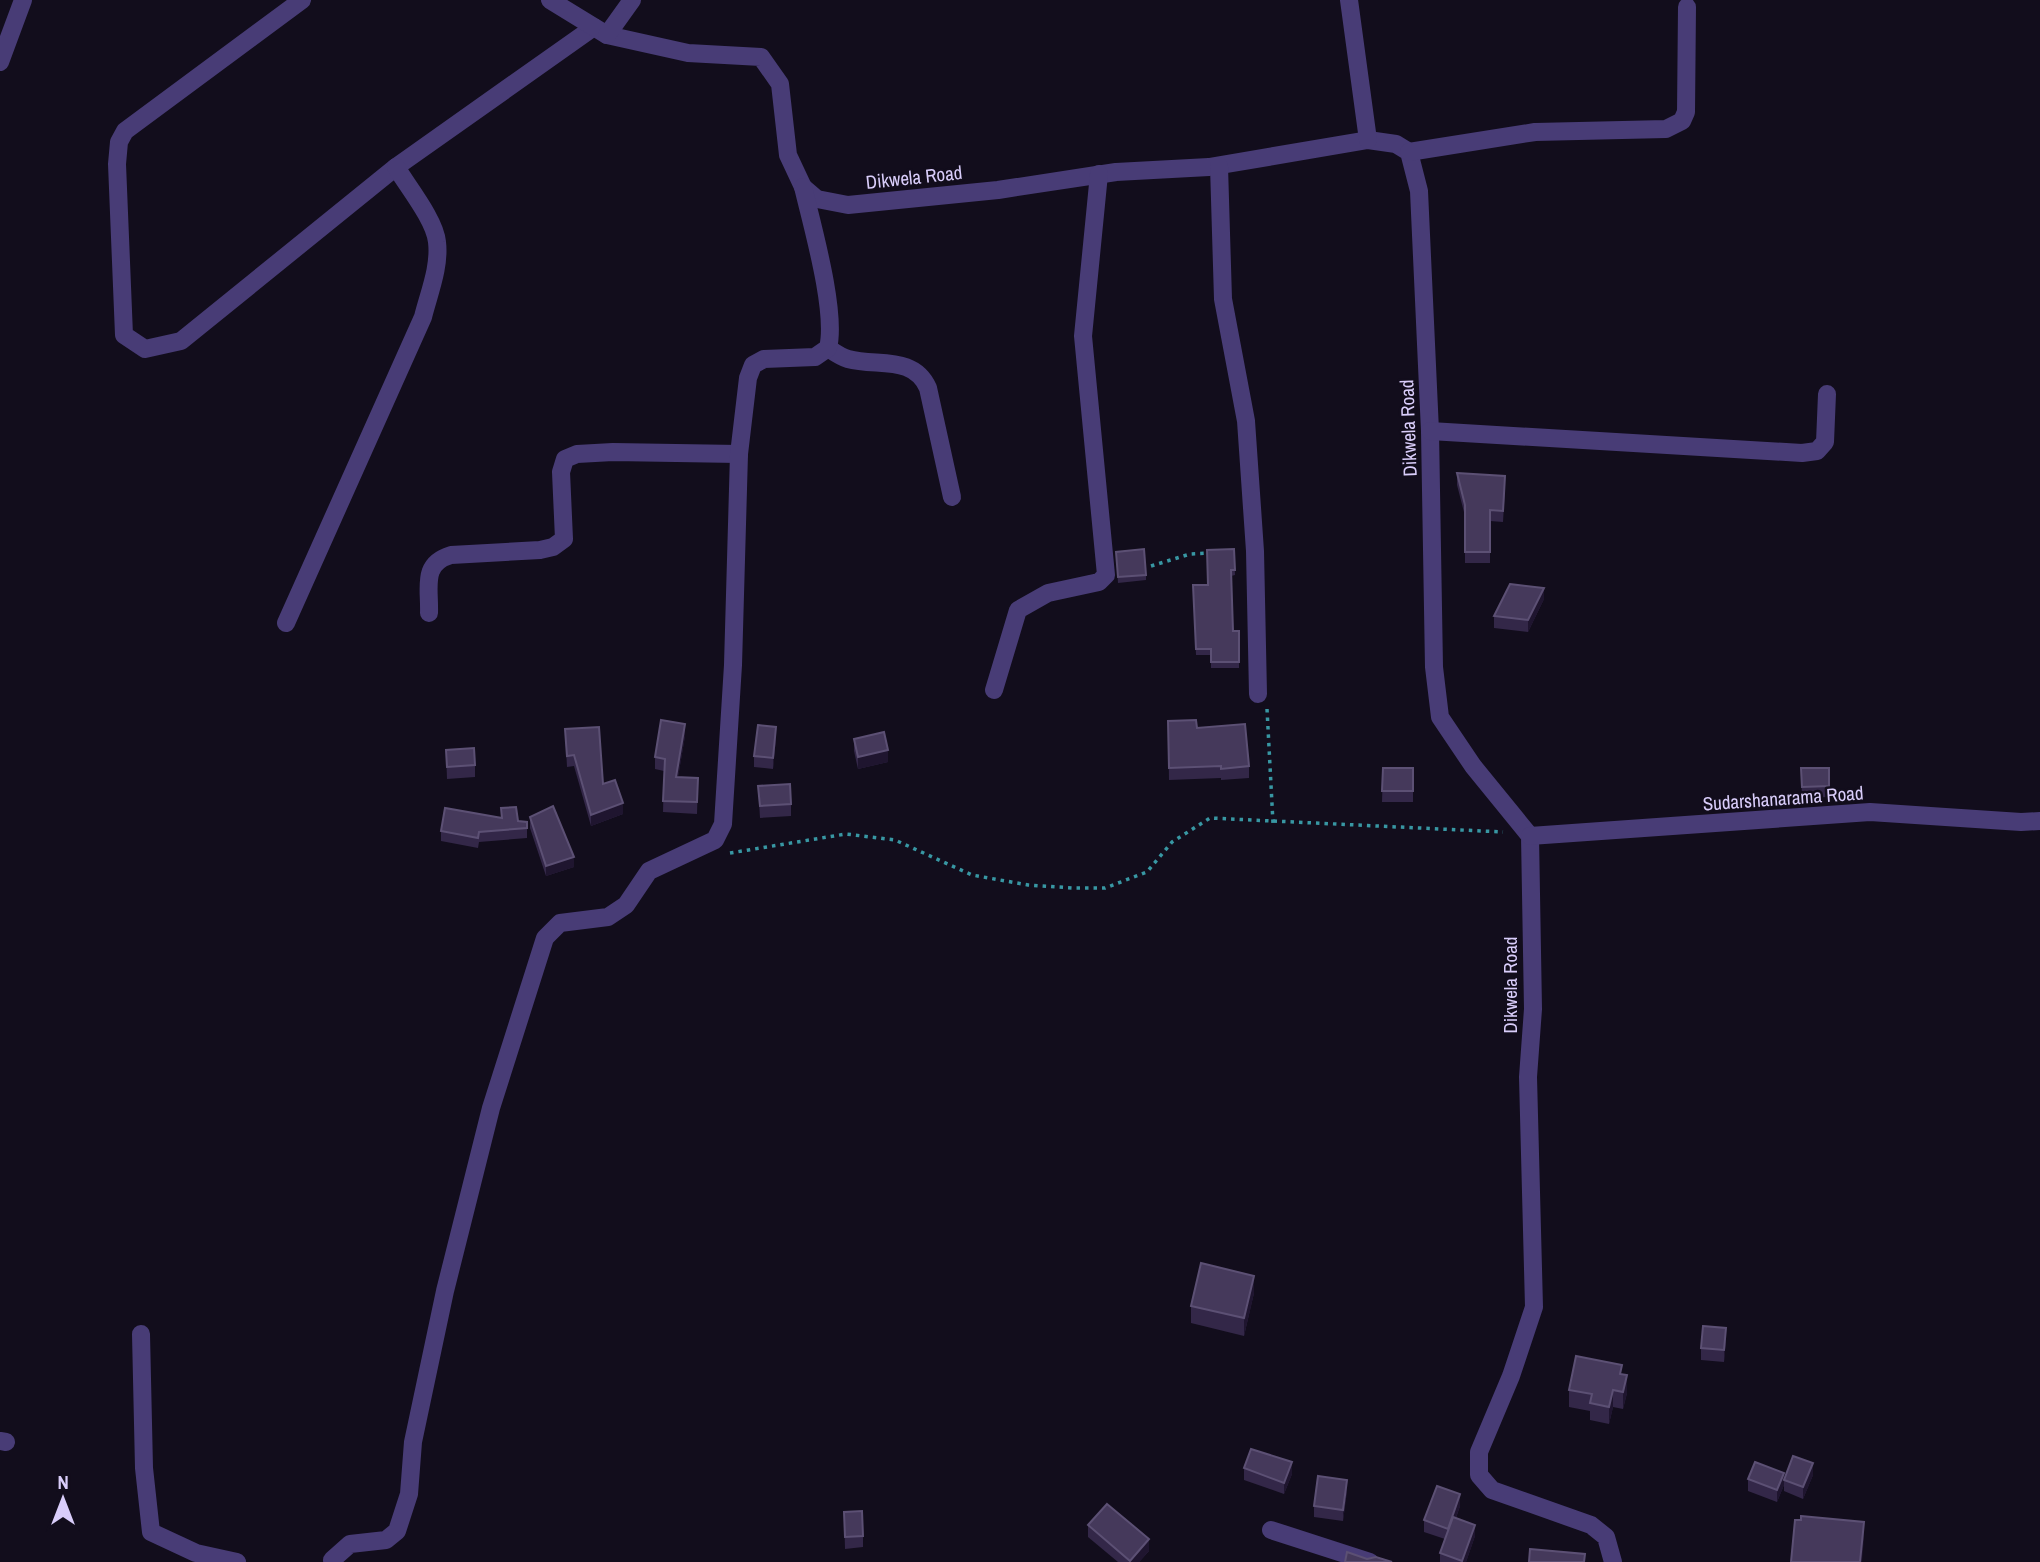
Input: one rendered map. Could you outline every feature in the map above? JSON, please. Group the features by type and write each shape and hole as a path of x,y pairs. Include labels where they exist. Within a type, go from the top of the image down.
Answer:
{"street":[{"path":"0,62 23,0"},
{"path":"302,0 125,131 119,142 117,164 124,335 145,349 181,341 396,167 601,31 632,0"},
{"path":"334,1562 332,1560 350,1544 386,1540 397,1531 409,1494 413,1441 445,1291 491,1108 545,938 560,923 608,917 626,905 649,871 715,840 723,824 733,665 739,454 744,405 753,365 764,359 815,357 828,348 831,335 827,302 803,187 788,155 780,84 761,57 688,53 601,31 550,0"},
{"path":"1349,0 1368,140"},
{"path":"1409,152 1535,132 1666,129 1682,121 1686,112 1687,7"},
{"name":"Dikwela Road","path":"803,187 817,199 848,205 998,190 1099,174 1219,166 1368,140 1396,144 1409,152 1419,191 1430,431 1434,667 1440,717 1473,765 1530,836 1533,1009 1528,1077 1534,1307 1511,1376 1479,1452 1479,1475 1492,1490 1591,1525 1606,1537 1613,1562"},
{"path":"1219,166 1223,299 1246,421 1255,551 1258,694"},
{"path":"286,623 423,317 436,269 438,243 434,230 396,167"},
{"path":"994,690 1018,610 1048,593 1099,582 1105,575 1083,336 1099,174"},
{"path":"828,348 846,358 911,367 922,375 928,388 952,497"},
{"path":"1430,431 1802,453 1817,451 1825,443 1826,394"},
{"path":"429,613 430,568 438,559 451,555 540,550 553,547 564,539 561,472 565,459 577,454 613,452 739,454"},
{"name":"Sudarshanarama Road","path":"1530,836 1870,812 2040,821"},
{"path":"141,1334 144,1468 151,1532 196,1553 237,1562"},
{"path":"1271,1530 1370,1562"}],"path":[{"path":"1151,566 1190,554 1216,552"},
{"path":"1258,694 1267,707 1273,823"},
{"path":"720,857 732,852 846,834 895,840 972,874 1028,884 1073,888 1105,887 1147,872 1172,842 1210,818 1508,832 1530,836"}],"building":[{"path":"1457,473 1505,476 1503,511 1490,510 1490,552 1465,552 1465,505"},
{"path":"1144,549 1146,575 1118,577 1116,552"},
{"path":"1234,549 1235,570 1231,570 1233,631 1239,631 1239,662 1211,662 1211,649 1196,649 1193,585 1208,585 1207,550"},
{"path":"1510,584 1544,588 1528,620 1494,616"},
{"path":"661,720 685,724 676,777 698,778 697,802 663,801 665,759 655,757"},
{"path":"1196,720 1197,728 1245,724 1249,766 1221,769 1221,766 1169,768 1168,721"},
{"path":"758,725 776,727 773,758 754,756"},
{"path":"599,727 603,784 615,780 623,803 591,815 574,755 567,756 565,729"},
{"path":"884,732 888,750 858,757 854,739"},
{"path":"474,748 475,765 447,767 446,750"},
{"path":"1383,768 1413,768 1413,791 1382,791"},
{"path":"1801,768 1829,768 1829,786 1802,787"},
{"path":"790,784 791,804 760,806 758,786"},
{"path":"553,806 574,857 546,866 530,817"},
{"path":"516,807 518,821 527,822 527,828 479,832 478,838 441,831 445,808 502,818 501,808"},
{"path":"1201,1263 1254,1276 1244,1318 1191,1306"},
{"path":"1703,1326 1726,1328 1724,1350 1701,1348"},
{"path":"1576,1356 1622,1365 1620,1374 1627,1375 1623,1392 1613,1390 1609,1407 1590,1403 1592,1394 1569,1390"},
{"path":"1251,1449 1292,1462 1284,1483 1244,1468"},
{"path":"1793,1456 1813,1463 1803,1487 1784,1480"},
{"path":"1755,1462 1784,1473 1777,1490 1748,1479"},
{"path":"1318,1476 1347,1480 1343,1510 1314,1506"},
{"path":"1437,1486 1460,1494 1448,1529 1424,1520"},
{"path":"1107,1504 1149,1539 1130,1561 1088,1525"},
{"path":"862,1511 863,1536 845,1537 844,1512"},
{"path":"1801,1516 1864,1522 1860,1562 1791,1562 1795,1520 1801,1520"},
{"path":"1453,1517 1475,1525 1462,1561 1440,1553"},
{"path":"1530,1549 1585,1554 1584,1562 1529,1562"},
{"path":"1347,1552 1367,1559 1376,1557 1392,1562 1345,1562"}]}
